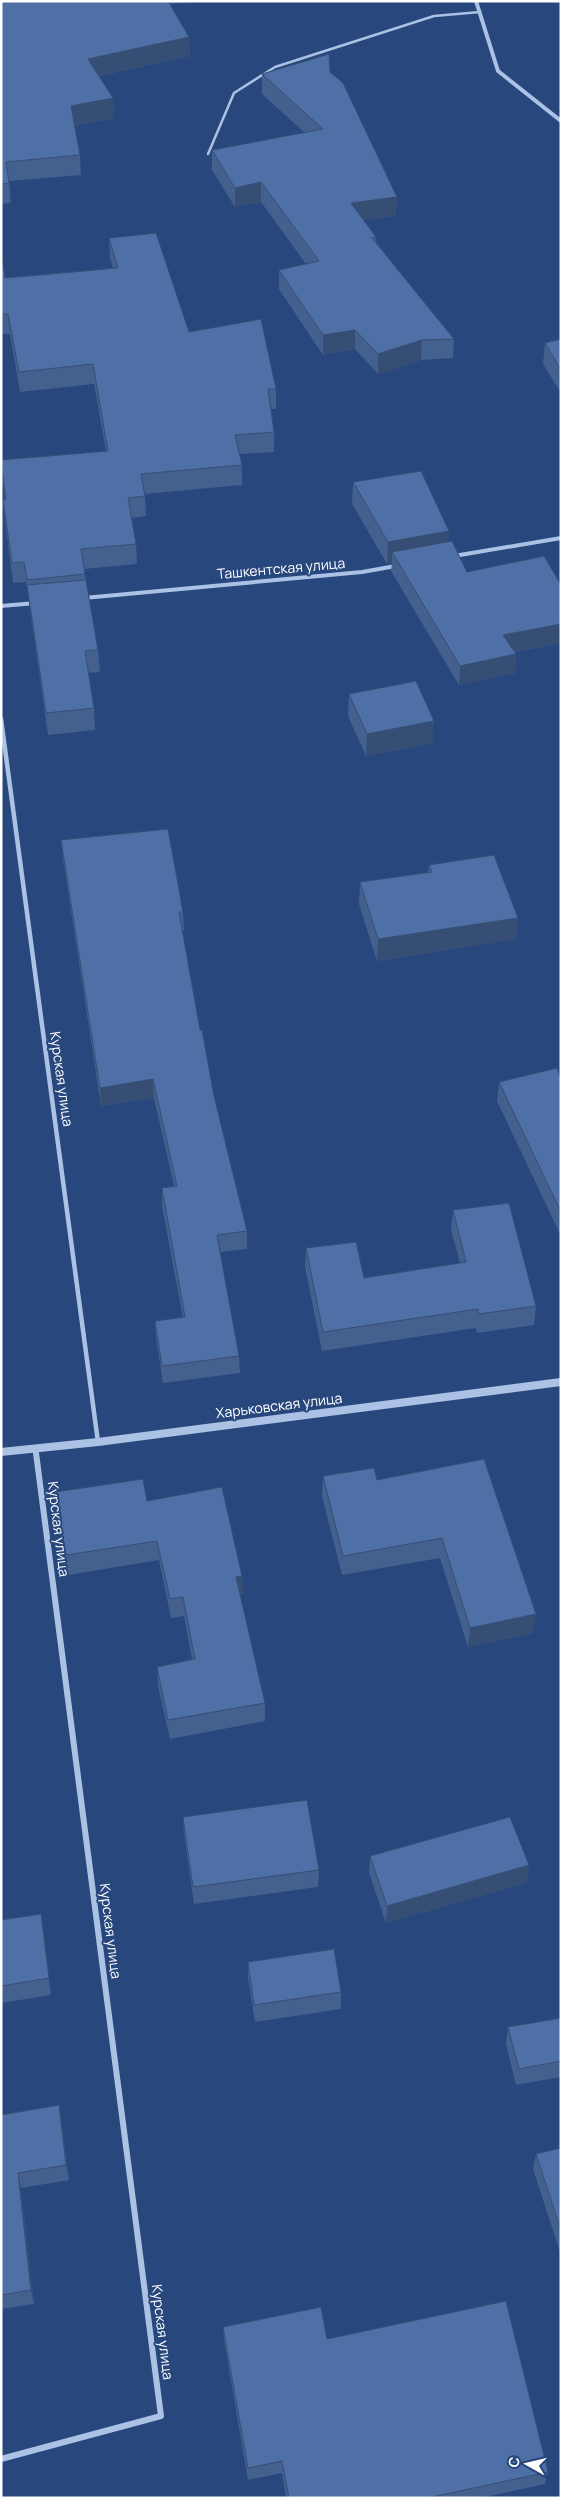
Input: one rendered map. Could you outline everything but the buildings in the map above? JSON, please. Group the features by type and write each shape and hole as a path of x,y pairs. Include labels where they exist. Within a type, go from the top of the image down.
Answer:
{"street":[{"path":"476,1 498,71 561,121"},
{"path":"447,558 561,538"},
{"name":"Ташкентская улица","path":"79,598 362,572 400,565"},
{"path":"1,606 40,602"},
{"name":"Курская улица","path":"1,719 98,1442"},
{"name":"Харьковская улица","path":"1,1452 98,1442 561,1382"},
{"name":"Курская улица","path":"1,2460 162,2416 36,1449"}],"lane":[{"path":"208,154 234,93 276,67 434,16 480,12"}]}
